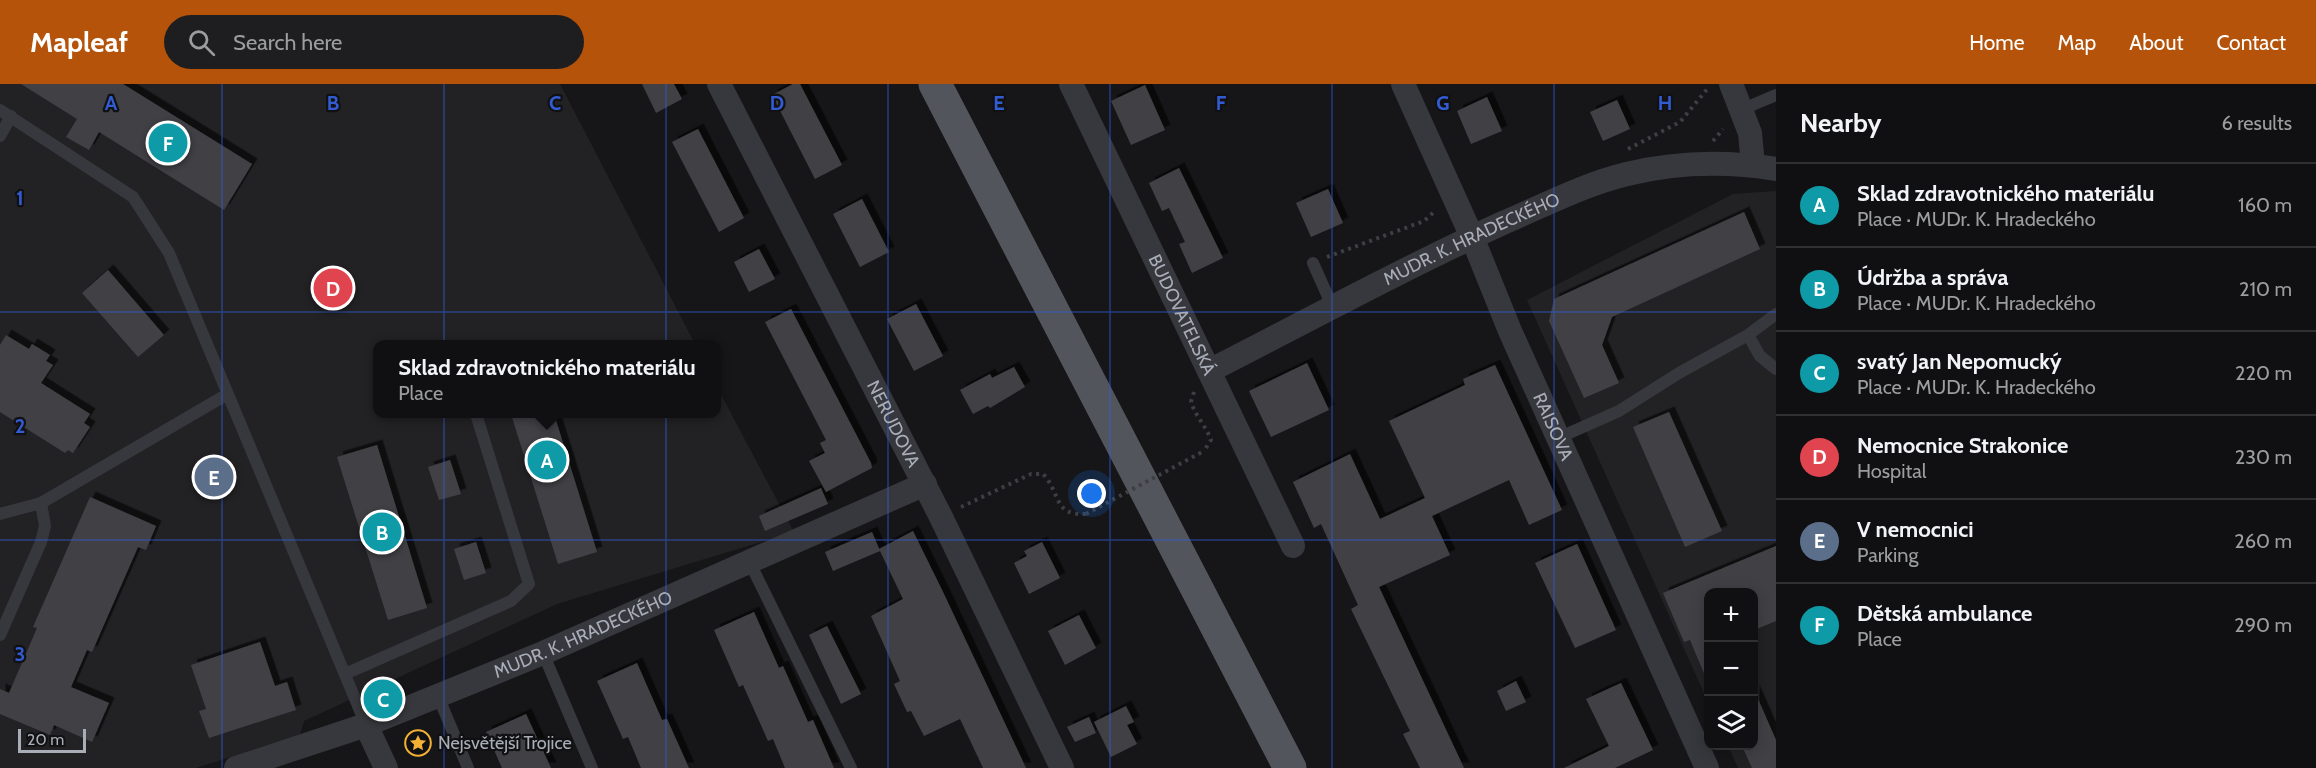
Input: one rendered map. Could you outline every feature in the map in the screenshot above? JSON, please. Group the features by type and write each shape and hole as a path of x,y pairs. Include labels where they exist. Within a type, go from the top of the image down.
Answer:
{"main road":[{"path":"935,84 1290,768"}],"street":[{"name":"NERUDOVA","path":"718,84 925,484 1062,768"},
{"name":"BUDOVATELSKÁ","path":"1071,84 1293,546"},
{"name":"RAISOVA","path":"1403,84 1472,237 1510,331 1707,768"},
{"path":"1731,84 1765,167"},
{"name":"MUDR. K. HRADECKÉHO","path":"1209,371 1472,237 1594,183 1627,174 1699,164 1765,167"},
{"name":"MUDR. K. HRADECKÉHO","path":"236,768 366,725 543,653 925,484"},
{"path":"366,725 386,768"}],"lane":[{"path":"1743,109 1776,95"},
{"path":"0,136 5,113 133,197 169,253 226,395 366,725"},
{"path":"1313,263 1333,308"},
{"path":"1558,438 1619,411 1679,373 1748,335 1776,314"},
{"path":"1748,335 1760,356 1776,369"},
{"path":"0,514 41,503 226,395"},
{"path":"345,674 511,602 529,584 477,418"},
{"path":"0,635 41,542 45,526 41,503"},
{"path":"750,562 850,768"},
{"path":"543,653 592,768"},
{"path":"438,696 468,768"}],"path":[{"path":"1625,150 1680,122 1711,84"},
{"path":"1704,146 1717,137 1724,125"},
{"path":"1313,263 1424,221 1435,212 1437,206"},
{"path":"941,517 1031,474 1043,474 1063,509 1071,515 1086,514 1204,451"}],"shaded area":[{"path":"0,84 560,84 693,340 373,340 373,418 721,418 721,395 794,532 557,604 304,721 300,735 196,768 0,768"},
{"path":"1776,191 1776,768 1738,768 1730,750 1758,750 1758,588 1704,588 1704,693 1527,300 1733,194"}],"building":[{"path":"21,84 123,84 252,164 224,210 99,132 89,150 66,137 77,119"},
{"path":"642,84 674,84 682,99 656,113"},
{"path":"793,84 800,84 842,165 815,179 772,95"},
{"path":"1145,85 1165,130 1131,145 1111,101"},
{"path":"1487,97 1502,131 1471,144 1457,111"},
{"path":"1617,100 1630,129 1603,141 1590,112"},
{"path":"698,129 744,218 719,232 672,142"},
{"path":"1179,168 1223,258 1192,273 1179,244 1185,242 1169,208 1162,211 1149,183"},
{"path":"1328,189 1343,223 1311,237 1296,203"},
{"path":"862,199 889,252 860,267 833,214"},
{"path":"1744,212 1760,249 1612,317 1602,345 1619,383 1584,398 1549,321 1554,299"},
{"path":"759,249 775,279 749,292 734,262"},
{"path":"108,270 164,335 138,357 82,293"},
{"path":"916,304 943,356 914,371 887,319"},
{"path":"791,309 872,468 826,492 809,461 825,453 820,443 826,440 765,322"},
{"path":"6,335 29,349 32,344 50,355 46,361 53,365 41,383 90,414 84,423 90,427 73,453 68,450 65,453 0,412 0,345"},
{"path":"1307,363 1329,410 1271,437 1249,391"},
{"path":"1495,365 1562,510 1529,525 1509,480 1432,516 1450,555 1379,587 1464,768 1420,768 1403,734 1410,731 1351,609 1358,605 1321,524 1314,528 1293,482 1350,454 1380,519 1425,498 1389,421 1465,385 1463,379"},
{"path":"1014,367 1025,387 990,408 988,406 973,414 960,390 990,374 992,378"},
{"path":"1669,412 1722,531 1685,547 1633,427"},
{"path":"512,418 555,418 597,552 558,564"},
{"path":"377,445 427,608 388,620 337,457"},
{"path":"450,460 461,494 439,500 428,467"},
{"path":"821,488 828,504 765,531 759,516"},
{"path":"90,497 156,526 146,550 138,547 92,652 87,650 71,687 109,703 92,742 54,725 50,735 0,714 0,689 9,693 37,628 33,627"},
{"path":"913,531 1026,768 983,768 960,719 924,736 911,711 907,712 894,684 900,681 871,616 903,599 879,549"},
{"path":"872,532 880,551 833,571 825,552"},
{"path":"476,542 486,573 464,580 454,549"},
{"path":"1042,542 1060,578 1029,594 1014,563 1027,556 1024,551"},
{"path":"1577,544 1616,630 1575,648 1535,563"},
{"path":"1776,546 1776,621 1758,628 1758,588 1704,588 1704,673 1690,640 1684,642 1663,593"},
{"path":"754,612 779,668 783,666 808,722 813,720 834,768 785,768 773,739 768,741 743,685 739,687 714,630"},
{"path":"1079,615 1096,648 1065,665 1048,631"},
{"path":"827,626 861,694 841,704 809,635"},
{"path":"260,642 275,686 287,682 296,710 209,738 199,711 206,709 191,665"},
{"path":"637,663 662,720 667,719 689,768 641,768 628,737 623,739 597,681"},
{"path":"1516,681 1526,702 1506,711 1497,691"},
{"path":"1621,683 1653,750 1615,768 1564,768 1609,746 1586,699"},
{"path":"1758,699 1776,740 1776,768 1752,768 1744,750 1758,750"},
{"path":"1126,706 1134,722 1127,725 1137,744 1111,757 1094,722"},
{"path":"526,714 551,768 502,768 486,732"},
{"path":"1089,717 1096,733 1075,742 1067,727"}],"place":[{"name":"Dětská ambulance","path":"168,143"},
{"name":"Nemocnice Strakonice","path":"333,288"},
{"name":"Sklad zdravotnického materiálu","path":"547,460"},
{"name":"V nemocnici","path":"214,477"},
{"name":"Údržba a správa","path":"382,532"},
{"name":"svatý Jan Nepomucký","path":"383,699"},
{"name":"Nejsvětější Trojice","path":"418,743"}]}
